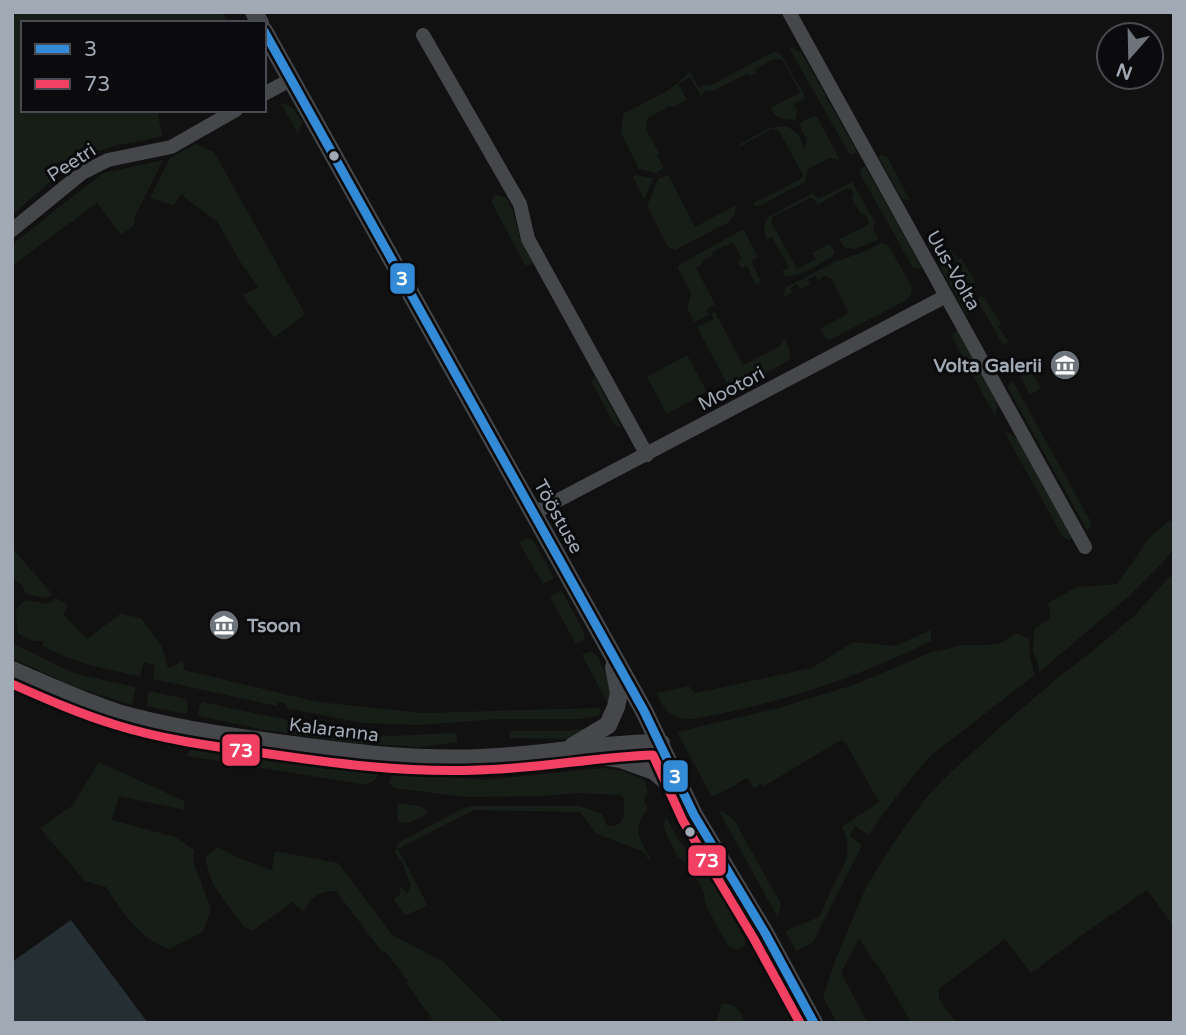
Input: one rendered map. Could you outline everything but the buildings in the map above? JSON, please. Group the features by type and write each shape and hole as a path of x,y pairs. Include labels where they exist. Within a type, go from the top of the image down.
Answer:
{"street":[{"name":"Uus-Volta","path":"789,12 1085,547"},
{"name":"Tööstuse","path":"266,35 606,641 661,743 683,794 765,933 814,1023"},
{"path":"423,35 520,204 528,239 647,455"},
{"path":"266,93 290,80"},
{"name":"Peetri","path":"12,230 82,173 108,160 171,147 232,112"},
{"name":"Mootori","path":"534,513 946,296"},
{"path":"567,750 608,725 616,707 619,693 617,677 606,641"},
{"name":"Kalaranna","path":"12,670 121,714 190,730 384,757 484,758 626,743 661,743"},
{"path":"567,750 621,759 654,771 683,794"}],"shaded area":[{"path":"12,12 222,12 227,21 21,21 21,112 157,112 162,136 91,154 56,178 12,215"},
{"path":"788,46 801,52 857,152 853,155 849,153"},
{"path":"773,52 780,53 806,98 793,104 797,110 796,119 781,118 770,108 800,93 782,59 772,60 755,69 757,73 750,76 748,73 713,91 705,90 701,97 690,77 678,84 687,100 648,118 646,130 660,154 657,156 664,168 656,173 639,169 621,133 623,114 669,90 690,72 699,88 710,86"},
{"path":"281,103 292,108 302,122 298,134"},
{"path":"813,116 817,117 839,160 829,158 808,169 805,182 761,205 752,204 801,179 803,175 779,131 772,129 739,147 740,144 769,128 787,126 799,135 803,148 807,138 800,123"},
{"path":"196,144 214,152 305,314 274,338 243,295 258,287 217,221 182,194 173,205 150,198 170,158"},
{"path":"878,156 887,157 910,200 902,199"},
{"path":"163,160 135,216 134,225 121,235 97,203 12,266 12,245 103,173"},
{"path":"865,166 922,268 913,268 860,173"},
{"path":"636,175 653,178 644,200 633,177"},
{"path":"668,175 695,227 736,205 735,213 729,222 675,250 668,247 647,206 658,179"},
{"path":"852,182 875,222 873,229 879,239 855,249 845,248 839,239 867,226 869,221 852,199 854,194 851,189 846,188 818,205 810,198 772,217 771,222 797,269 816,259 812,253 830,244 835,253 810,270 786,276 782,271 789,267 772,237 766,239 764,227 768,217 813,193 818,199"},
{"path":"496,195 506,197 513,211 520,238 533,263 530,265 525,265 492,203"},
{"path":"742,230 758,257 751,261 761,282 756,285 747,266 741,268 738,262 742,259 733,242 712,252 713,255 696,268 715,304 706,310 709,315 694,322 687,307 691,294 679,265"},
{"path":"882,243 888,245 912,287 908,299 830,340 825,338 821,328 848,312 831,278 825,276 818,280 815,275 808,279 810,284 800,289 797,284 790,288 793,293 784,297 785,288 837,261"},
{"path":"950,250 958,260 961,258 976,283 968,283"},
{"path":"940,267 948,268 971,307 967,315"},
{"path":"981,295 1001,324 998,326 1009,342 1003,345 977,299"},
{"path":"715,312 743,365 780,346 785,339 790,352 789,360 734,392 731,391 697,327 714,319 711,314"},
{"path":"957,330 996,400 995,416 953,339 952,335"},
{"path":"687,355 707,392 667,414 647,377"},
{"path":"1028,368 1041,388 1030,395 1019,374"},
{"path":"594,375 622,428 615,425 592,383"},
{"path":"1012,380 1091,522 1091,527 1087,530 1008,388"},
{"path":"1005,433 1018,440 1073,538 1069,540 1063,537"},
{"path":"1170,520 1174,525 1174,548 1161,564 1128,597 1039,672 1033,651 1034,629 1051,618 1048,603 1077,587 1117,584 1151,536"},
{"path":"527,538 533,540 554,578 543,584 519,542"},
{"path":"12,548 52,594 47,598 26,594 21,584 12,578"},
{"path":"1174,572 1174,926 1147,890 1031,973 1005,939 939,989 939,999 956,1023 911,1023 884,975 859,939 841,973 868,1023 836,1021 823,997 835,961 866,887 925,799 996,731 1134,616"},
{"path":"561,590 584,632 584,640 576,644 550,597"},
{"path":"56,598 68,606 63,614 87,639 120,614 141,618 161,645 168,668 183,661 184,670 318,702 423,713 599,708 601,712 599,716 580,719 499,719 418,725 363,723 286,708 286,704 278,702 277,706 153,679 155,665 144,662 140,676 90,665 43,646 43,641 34,641 18,634 16,610 25,600 48,604"},
{"path":"931,630 931,641 880,664 827,685 745,708 685,719 668,711 656,693 689,686 694,693 812,668 853,642 895,646"},
{"path":"1014,634 1029,639 1030,658 1035,675 930,756 868,835 855,826 850,836 862,845 813,942 796,951 785,931 819,917 848,850 842,827 879,802 845,742 841,740 764,786 761,783 754,789 748,778 712,797 677,732 779,708 853,685 932,652 963,645 1001,643"},
{"path":"12,643 71,672 136,687 132,705 70,685 12,658"},
{"path":"588,652 598,657 610,684 611,709 582,655"},
{"path":"149,691 185,699 188,704 187,714 146,706"},
{"path":"202,702 349,733 391,736 454,733 457,742 421,747 355,743 265,730 198,716"},
{"path":"593,728 566,739 510,738 512,731"},
{"path":"190,750 245,753 379,773 372,782 361,784 187,756"},
{"path":"99,762 184,801 185,810 119,796 112,820 175,837 194,850 193,862 211,909 203,932 169,949 140,931 106,887 85,881 40,828 72,806"},
{"path":"603,768 623,771 645,780 648,793 644,802 648,808 638,828 651,860 649,861 644,852 597,834 580,812 474,810 398,849 428,906 405,915 394,900 400,895 400,887 407,893 411,886 403,864 395,853 398,843 463,808 580,806 602,814 607,826 614,826 620,823 624,816 624,798 620,795 577,793 465,797 394,788 389,783 393,774 485,780"},
{"path":"399,803 420,806 427,813 410,822 398,821"},
{"path":"722,811 734,820 781,904 777,916 720,813"},
{"path":"666,817 678,839 719,891 744,938 745,946 738,950 727,944 706,906 703,890 689,866 677,856 665,831"},
{"path":"218,847 238,858 272,870 275,851 338,863 392,935 444,962 504,1023 435,1023 406,983 408,981 385,951 382,952 336,891 316,896 303,912 292,902 252,931 244,927 212,882 205,858"},
{"path":"71,920 148,1023 12,1023 12,962"},
{"path":"722,1003 737,1009 745,1023 716,1023"}],"transit line":[{"name":"3","path":"266,35 644,711 694,815 765,933 814,1023"},
{"name":"73","path":"12,684 89,716 150,734 203,745 339,763 450,771 522,768 653,755 683,821 754,939 800,1023"}],"place":[{"name":"Volta Galerii","path":"1065,365"},
{"name":"Tsoon","path":"224,625"}]}
